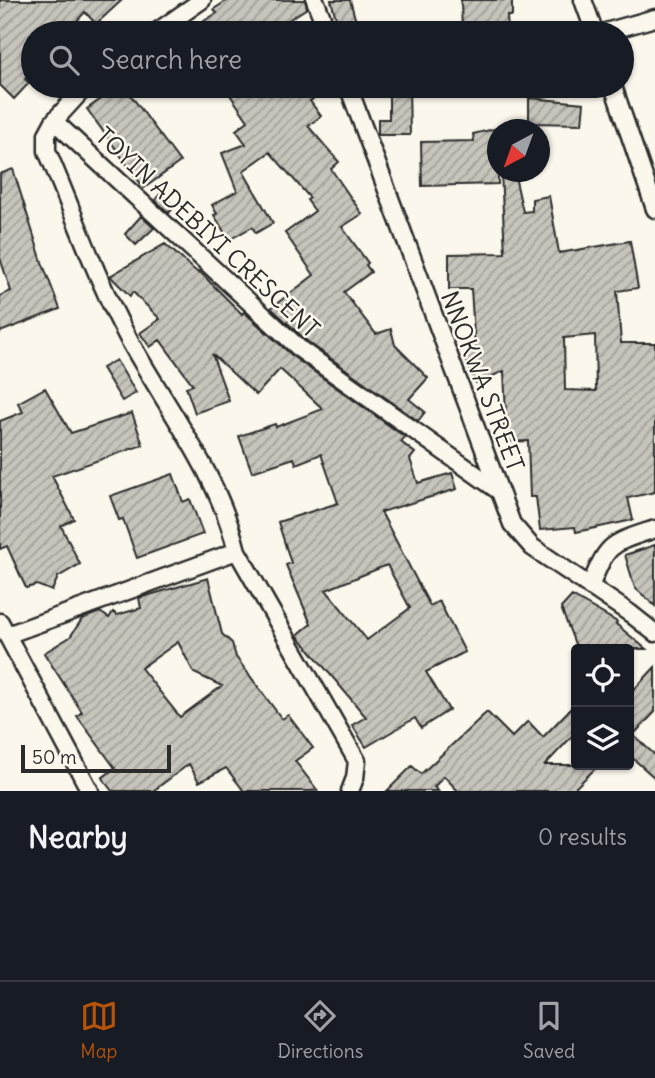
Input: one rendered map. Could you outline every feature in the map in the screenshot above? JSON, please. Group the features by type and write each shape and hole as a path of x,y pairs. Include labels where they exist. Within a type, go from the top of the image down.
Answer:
{"street":[{"path":"172,21 202,0"},
{"path":"316,0 324,21"},
{"path":"583,0 591,21"},
{"path":"634,24 655,18"},
{"path":"75,98 54,121 47,134 47,151 126,335 216,490 237,551 357,761 350,791"},
{"name":"NNOKWA STREET","path":"352,98 513,524 532,547 655,633"},
{"path":"617,98 655,209"},
{"name":"TOYIN ADEBIYI CRESCENT","path":"54,121 301,350 499,491"},
{"path":"590,587 606,550 619,541 655,529"},
{"path":"90,791 4,628 237,551"}],"building":[{"path":"0,0 122,0 99,21 93,21 85,12 77,21 21,21 21,92 14,99 0,85"},
{"path":"228,0 305,0 307,8 287,21 204,21 217,13 214,9"},
{"path":"331,0 350,0 356,21 337,21"},
{"path":"461,0 512,0 512,16 507,16 507,21 462,21"},
{"path":"102,98 133,98 180,162 144,188 87,109"},
{"path":"232,98 313,99 310,101 321,116 308,126 339,162 331,169 362,214 342,227 368,263 366,265 371,272 344,292 376,334 391,329 395,345 428,378 409,399 425,412 418,421 308,342 271,308 314,275 285,233 315,211 307,200 310,198 270,152 243,171 273,223 256,233 252,227 229,240 214,215 217,214 212,205 237,191 222,153 246,144 236,130 248,121"},
{"path":"389,98 409,98 410,135 378,135 378,119 389,119"},
{"path":"529,98 584,103 582,124 550,123 550,119 529,119"},
{"path":"487,131 487,182 498,184 422,186 421,142 474,141 473,134"},
{"path":"13,169 42,262 60,309 0,332 0,296 11,291 0,258 0,174"},
{"path":"501,182 516,182 523,212 532,211 532,199 549,196 559,253 630,241 638,288 617,291 621,343 655,343 655,492 628,498 633,520 576,532 575,527 540,530 536,497 530,497 528,441 505,442 504,371 476,383 464,355 475,350 471,289 449,289 449,254 505,253","holes":["595,335 596,391 565,390 564,338"]},
{"path":"161,193 174,207 169,213 155,200"},
{"path":"141,216 154,228 136,245 125,234"},
{"path":"165,244 198,273 199,271 242,314 244,312 295,358 405,437 401,442 415,453 410,459 418,483 452,473 457,489 381,512 430,606 439,601 465,652 426,672 449,710 421,728 415,718 366,747 352,725 366,717 297,635 311,624 286,565 291,563 278,522 338,503 321,454 296,464 294,458 252,472 239,436 275,424 276,427 323,409 280,369 256,395 212,354 229,401 195,413 186,387 193,385 160,340 150,347 140,333 160,319 133,292 130,296 110,276","holes":["387,565 410,608 367,640 326,590"]},
{"path":"116,360 136,393 122,401 102,368"},
{"path":"45,388 71,433 132,413 143,445 52,476 74,519 61,526 80,564 58,577 52,591 37,585 26,588 7,546 0,549 0,421 23,412 18,403"},
{"path":"173,474 183,502 190,499 203,534 137,558 123,519 119,520 110,496"},
{"path":"655,545 655,606 635,588 625,555"},
{"path":"208,578 222,634 232,643 236,657 282,719 288,715 313,748 295,761 318,791 244,791 226,768 199,782 189,764 153,791 112,791 102,778 115,768 77,716 82,712 44,653 70,637 82,619 100,612 109,618 113,612 117,615 141,608 139,598","holes":["178,642 194,673 222,686 180,717 141,668"]},
{"path":"572,596 617,622 616,624 646,649 634,649 634,644 575,644 561,608"},
{"path":"655,667 655,712 634,734 634,707 634,690"},
{"path":"571,708 571,737 545,765 571,765 571,770 594,770 572,791 458,791 444,776 434,787 438,791 387,791 412,766 421,774 487,712 512,737 528,721 543,737"},
{"path":"634,736 655,755 655,778 634,759"}]}
